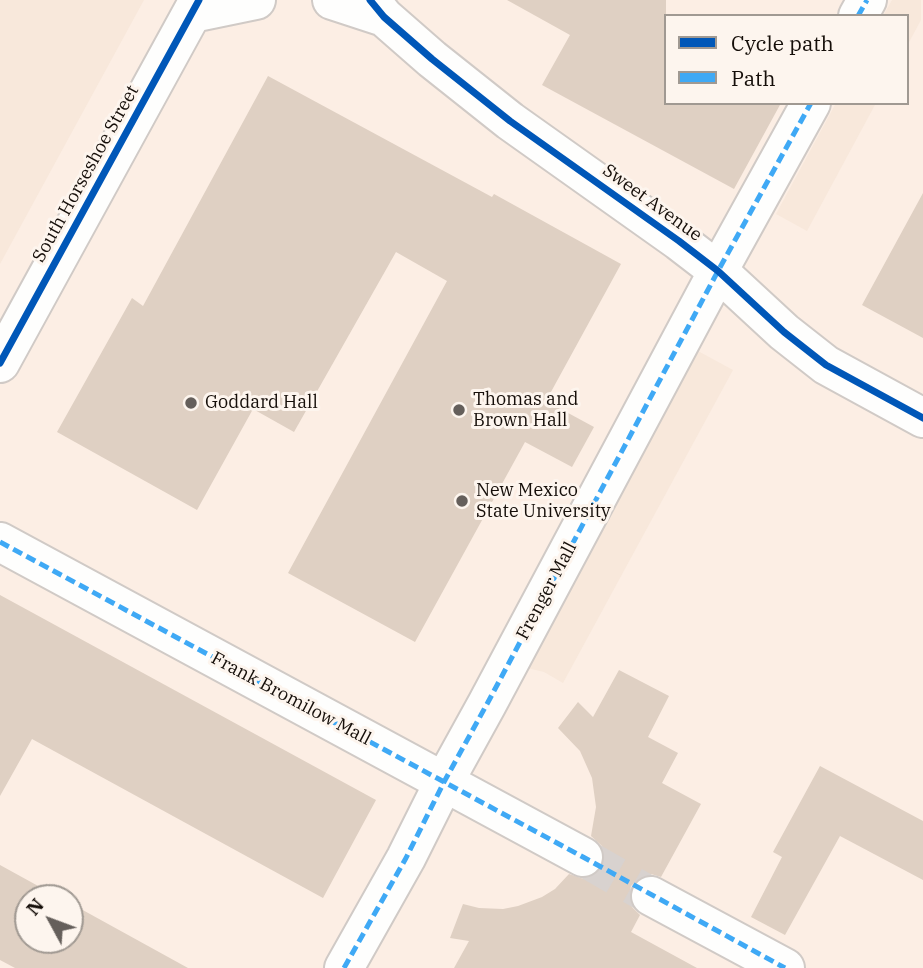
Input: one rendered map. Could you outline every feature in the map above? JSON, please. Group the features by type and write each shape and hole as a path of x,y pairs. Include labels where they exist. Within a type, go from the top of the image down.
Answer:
{"street":[{"path":"196,6 256,0"},
{"name":"Sweet Avenue","path":"332,0 377,9 432,59 510,121 718,271 784,332 826,365 923,418"},
{"name":"South Horseshoe Street","path":"0,363 196,6"},
{"name":"Frenger Mall","path":"344,968 406,858 444,782 718,271 810,105"},
{"name":"Frank Bromilow Mall","path":"0,542 583,857"},
{"path":"651,896 785,968"}],"shaded area":[{"name":"New Mexico State University","path":"0,0 923,0 923,968 0,968"},
{"path":"0,0 144,0 0,264"},
{"path":"892,0 921,0 921,20 909,42 909,14 884,14"},
{"path":"835,105 875,105 807,231 776,214"},
{"path":"698,351 733,370 563,683 544,672 527,668"}],"building":[{"path":"507,0 666,0 664,105 780,105 734,189 542,85 570,35"},
{"path":"268,76 621,264 546,401 594,427 572,467 525,442 415,642 288,573 447,281 396,252 294,432 253,409 197,510 57,432 132,298 143,306"},
{"path":"923,193 923,338 862,305"},
{"path":"0,595 376,800 323,898 32,739 0,796"},
{"path":"619,670 669,696 648,737 678,753 662,783 701,804 661,877 651,874 640,877 631,886 629,897 632,907 640,915 631,932 697,968 454,968 469,941 450,938 463,904 503,909 518,906 555,889 569,874 584,879 594,876 602,868 605,857 602,846 591,836 596,807 592,778 580,751 558,728 578,702 593,717"},
{"path":"820,766 923,821 923,880 840,836 785,935 751,917 782,857 773,852"},
{"path":"0,865 35,884 14,884 14,954 84,954 84,911 188,968 15,968 0,960"}],"tunnel":[{"path":"583,857 651,896"}],"marked path":[{"path":"859,14 867,0"},
{"path":"344,968 406,858 444,782 718,271 810,105"},
{"path":"0,542 785,968"}],"cycle path":[{"path":"0,363 199,0"},
{"path":"370,0 384,17 432,59 510,121 718,271 784,332 826,365 923,418"}],"place":[{"name":"Goddard Hall","path":"191,403"},
{"name":"Thomas and Brown Hall","path":"459,410"},
{"name":"New Mexico State University","path":"462,501"}]}
